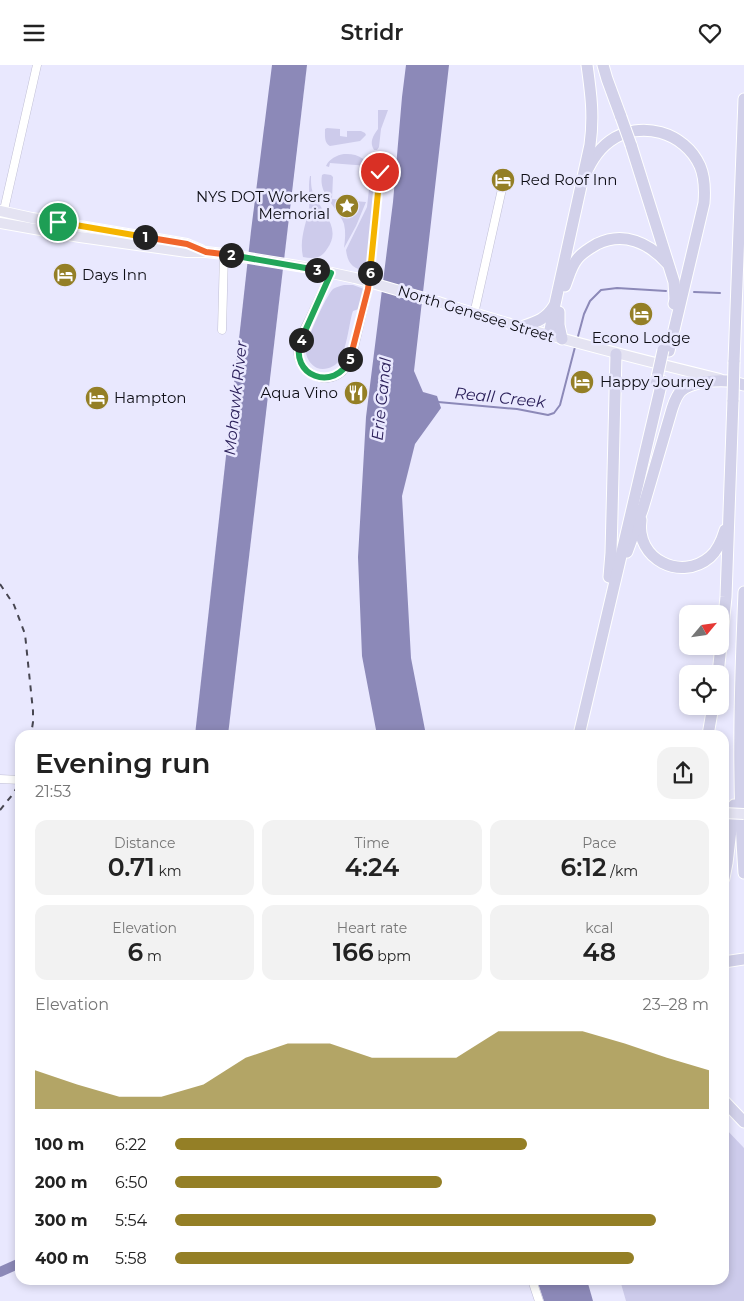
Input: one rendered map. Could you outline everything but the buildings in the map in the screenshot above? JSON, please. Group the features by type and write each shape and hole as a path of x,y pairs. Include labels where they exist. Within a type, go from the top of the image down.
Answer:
{"highway":[{"path":"549,335 593,124 587,65"},
{"path":"580,730 676,299 674,282 631,145 603,65"},
{"path":"719,665 726,597 730,516 744,99"},
{"path":"582,181 592,161 608,141 631,131 655,131 671,136 684,143 700,165 705,190 704,203 666,350"},
{"path":"566,340 559,325 562,298 571,269 579,257 588,249 608,240 628,239 651,248 668,264"},
{"path":"521,327 542,319 555,304"},
{"path":"608,585 611,553 616,354"},
{"path":"610,601 643,509 676,399 681,391 688,386 696,383 724,380"},
{"name":"North Genesee Street","path":"724,380 744,385"},
{"path":"573,730 659,381"},
{"path":"643,509 641,533 652,555 658,561 669,566 681,568 691,567 711,557 717,550 730,516"},
{"path":"744,592 740,728 744,873"},
{"path":"709,730 712,715"},
{"path":"729,849 740,728"},
{"path":"729,1106 744,1122"}],"main road":[{"name":"North Genesee Street","path":"2,211 32,218 187,244 206,252"},
{"name":"North Genesee Street","path":"0,223 80,237 187,252 238,256 355,278 586,346 724,380"},
{"path":"724,380 744,381"},
{"path":"729,813 744,813"}],"street":[{"path":"0,223 37,65"},
{"path":"331,273 303,332 298,348 299,361 303,367 309,373 323,378 333,377 341,373 348,365 352,356 368,289 380,172"},
{"path":"474,314 502,189"},
{"path":"222,330 224,254"},
{"path":"0,779 15,780"},
{"path":"534,1285 539,1301"}],"shaded area":[{"path":"378,110 388,110 381,129 379,147 377,150 374,150 372,142 378,129"},
{"path":"325,129 340,129 340,136 347,137 347,131 361,131 366,135 360,141 330,146 325,139"},
{"path":"344,154 362,158 373,171 368,171 368,166 330,163 329,167 326,166 333,158"},
{"path":"322,175 333,177 332,199 366,202 344,248 344,224 323,189"},
{"path":"310,176 313,193 329,221 333,234 325,252 313,258 303,257 302,250 302,238 309,208"},
{"path":"369,181 375,182 375,193 367,272 352,265 346,250 367,207 369,189 373,189 374,184 369,183"},
{"path":"353,285 364,289 359,309 353,311 344,350 338,362 327,369 320,369 308,360 306,348 308,340 330,293 334,288"},
{"path":"729,1132 744,1148 744,1301 626,1301 621,1285 729,1285"}],"water":[{"path":"272,65 307,65 229,730 196,730 251,231"},
{"name":"Erie Canal","path":"406,65 449,65 414,371 423,392 437,396 441,408 415,444 402,496 411,658 425,730 376,730 362,656 358,557 366,417 393,202"},
{"path":"539,1285 588,1285 593,1301 544,1301"}],"waterway":[{"name":"Reall Creek","path":"577,340 584,314 590,301 601,290 617,288 666,291"},
{"name":"Reall Creek","path":"694,292 720,293"},
{"name":"Reall Creek","path":"438,402 517,409 548,415 554,413 560,405 575,347"},
{"name":"Mohawk River","path":"0,1272 15,1265"}],"railway":[{"path":"0,584 14,605 25,634 33,711 32,730"},
{"path":"0,810 15,791"}],"place":[{"name":"Red Roof Inn","path":"503,180"},
{"name":"NYS DOT Workers Memorial","path":"347,206"},
{"name":"Days Inn","path":"65,275"},
{"name":"Econo Lodge","path":"641,314"},
{"name":"Happy Journey","path":"582,382"},
{"name":"Aqua Vino","path":"356,393"},
{"name":"Hampton","path":"97,398"}],"route":[{"path":"58,222 187,244 206,252 331,273 303,332 298,353 299,361 309,373 323,378 333,377 341,373 348,365 352,356 368,289 380,172"}]}
